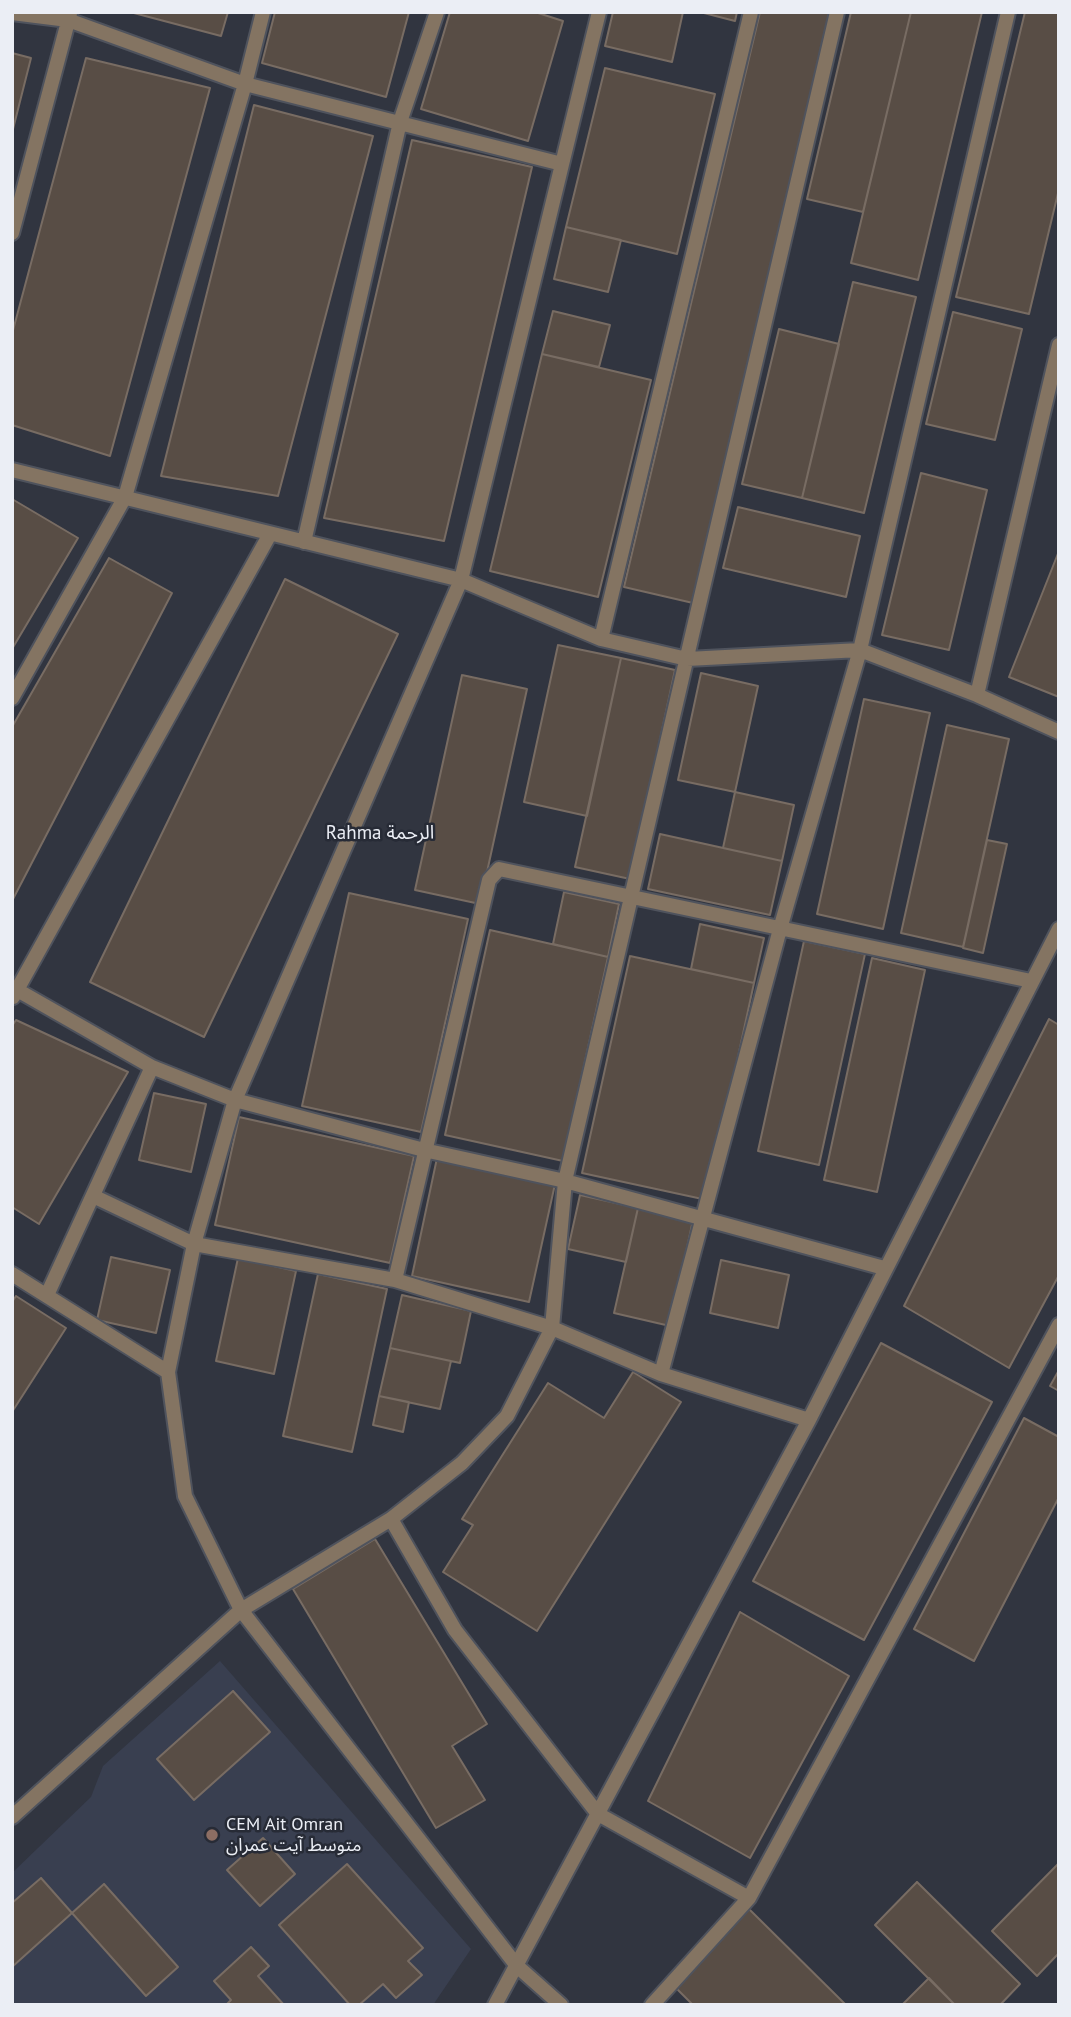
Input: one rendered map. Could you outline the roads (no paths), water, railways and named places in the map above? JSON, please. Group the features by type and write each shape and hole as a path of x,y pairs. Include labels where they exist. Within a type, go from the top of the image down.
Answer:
{"street":[{"path":"12,698 125,497 245,84 263,12"},
{"path":"304,541 400,122 437,12"},
{"path":"561,2005 517,1966 241,1610 185,1496 168,1372 194,1244 235,1100 461,580 598,12"},
{"path":"601,639 751,12"},
{"path":"12,1817 241,1610 391,1519 462,1463 507,1416 552,1328 565,1181 837,12"},
{"path":"661,1374 780,929 860,650 1008,12"},
{"path":"12,13 69,16 245,84 562,164"},
{"path":"12,233 69,16"},
{"path":"977,695 1059,345"},
{"path":"12,470 461,580 601,639 687,659 860,650 977,695 1059,732"},
{"path":"270,534 14,992 152,1067 235,1100 424,1150 565,1181 884,1268"},
{"path":"395,1280 489,880 499,869 1031,981"},
{"path":"495,2005 809,1420 884,1268 1059,929"},
{"path":"47,1295 152,1067"},
{"path":"93,1196 194,1244 395,1280 552,1328 661,1374 809,1420"},
{"path":"12,1274 168,1372"},
{"path":"652,2005 749,1898 1059,1325"},
{"path":"391,1519 455,1630 598,1814 749,1898"}],"place":[{"name":"CEM Ait Omran متوسط آيت عمران","path":"212,1835"}],"district":[{"name":"Rahma الرحمة","path":"380,834"}]}
